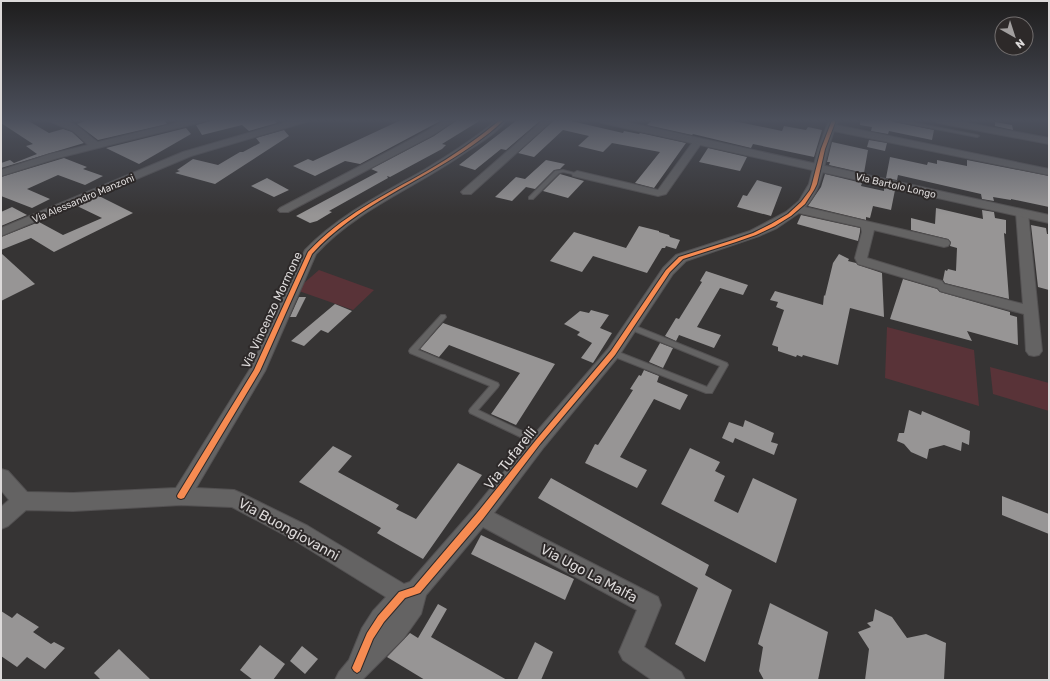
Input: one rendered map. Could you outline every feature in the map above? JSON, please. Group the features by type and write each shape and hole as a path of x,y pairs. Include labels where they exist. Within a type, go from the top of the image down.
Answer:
{"street":[{"path":"1,173 54,156 73,152"},
{"name":"Via Alessandro Manzoni","path":"1,232 195,152"},
{"path":"284,210 394,152"},
{"name":"Via Vincenzo Mormone","path":"181,496 257,371 310,252 329,233 374,203 460,152"},
{"path":"467,192 512,152"},
{"path":"577,174 662,192 690,152"},
{"name":"Via Bartolo Longo","path":"747,152 1049,219"},
{"path":"823,152 820,168 812,190 798,209 944,243"},
{"path":"958,152 1049,172"},
{"name":"Via Tufarelli","path":"352,674 396,630 414,606 410,593 480,516 538,442 612,353 668,271 681,258 768,227 798,209"},
{"path":"1022,213 1034,351"},
{"path":"867,225 868,232 861,258 863,260 941,286 1030,311"},
{"path":"1,477 22,501 1,520"},
{"name":"Via Buongiovanni","path":"22,501 73,502 181,496 234,499 301,533 410,593"},
{"name":"Via Ugo La Malfa","path":"480,516 650,605 631,652 673,680"}],"lane":[{"path":"531,198 557,172 563,171 577,174"},
{"path":"443,318 413,351 495,385 474,411 538,442"},
{"path":"612,353 709,391 724,365 631,326"}],"shaded area":[{"path":"319,270 374,290 353,310 296,290"},
{"path":"887,327 974,350 979,406 885,378"},
{"path":"990,367 1049,383 1049,411 993,394"}],"building":[{"path":"34,152 55,152 1,168 1,163 10,160 14,163 37,154"},
{"path":"114,152 160,152 139,164"},
{"path":"240,152 265,152 215,184 175,173 180,171 177,170 193,159 218,165"},
{"path":"333,152 383,152 360,164 345,161 315,176 293,166 308,159 313,161"},
{"path":"404,152 437,152 390,177 387,176 388,178 329,211 332,212 317,221 310,223 296,216 378,172 371,169"},
{"path":"476,152 498,152 475,170 459,165"},
{"path":"519,152 540,152 534,157 518,153"},
{"path":"660,152 680,152 654,188 635,183"},
{"path":"706,152 724,152 747,157 740,171 699,162"},
{"path":"790,152 816,152 814,157"},
{"path":"830,152 868,152 864,173 829,165 830,162 827,162"},
{"path":"890,157 927,165 928,162 937,164 937,160 967,166 967,160 1049,176 1049,207 1011,199 993,197 994,201 982,199 981,194 898,175 897,180 886,178"},
{"path":"64,158 87,167 83,169 103,176 85,185 58,175 27,189 50,199 32,208 1,196 1,177"},
{"path":"546,160 565,164 560,169 554,170 535,189 526,187 512,201 495,197 516,177 525,179"},
{"path":"560,174 584,181 568,198 543,191"},
{"path":"825,174 862,183 861,186 884,191 884,188 895,190 891,210 873,206 870,218 866,217 866,220 808,206 821,187"},
{"path":"267,178 289,190 274,197 251,186"},
{"path":"757,180 782,187 771,216 737,207 743,195 747,196"},
{"path":"99,196 133,213 54,252 31,238 1,250 1,237 39,222 63,235 102,218 77,206"},
{"path":"12,207 27,215 1,226 1,212"},
{"path":"936,208 983,219 982,210 994,212 995,218 1006,220 1006,234 1004,233 1009,299 945,283 943,280 945,270 947,271 948,269 956,271 957,248 950,246 951,242 948,239 911,230 911,218 935,224"},
{"path":"801,215 860,228 858,241 797,224"},
{"path":"1031,225 1046,228 1047,234 1049,234 1049,290 1038,287"},
{"path":"639,226 659,231 680,240 676,249 666,246 665,248 662,248 647,273 593,256 582,272 550,261 574,232 626,248"},
{"path":"1,253 35,284 1,301"},
{"path":"839,254 849,259 848,261 882,273 884,317 850,308 838,365 803,355 802,357 797,355 796,357 778,351 778,347 772,345 784,310 776,307 778,302 770,300 775,291 823,305 824,295 825,296 833,263"},
{"path":"706,271 748,285 743,295 720,288 697,327 721,335 714,348 679,335 676,341 665,336 676,318 679,319 702,282 700,281"},
{"path":"903,279 937,289 940,292 1010,312 1010,315 1017,317 1018,345 967,331 972,341 890,319"},
{"path":"299,297 306,297 296,317 290,317"},
{"path":"335,304 352,311 328,333 321,330 304,346 291,341"},
{"path":"591,310 609,315 600,328 612,333 593,363 581,358 592,343 577,335 580,332 564,324 580,311 589,313"},
{"path":"443,323 555,364 516,425 491,414 520,373 449,345 439,357 420,349"},
{"path":"660,343 673,348 663,368 649,362"},
{"path":"644,370 659,376 657,382 688,395 680,410 654,399 620,457 647,470 637,488 585,463 595,444 598,445 633,390 630,389"},
{"path":"909,410 921,415 922,411 970,431 969,445 962,442 961,451 944,445 929,449 927,459 911,452 904,444 897,441 899,433 904,433"},
{"path":"745,420 774,433 771,442 778,444 774,455 735,438 733,443 722,438 729,422 743,427"},
{"path":"333,446 352,456 338,472 399,505 396,509 416,519 458,463 482,475 423,559 377,533 381,528 299,482"},
{"path":"690,448 720,462 715,471 725,476 714,501 738,513 753,478 797,499 776,563 661,504"},
{"path":"551,478 709,565 705,575 732,590 705,662 675,644 698,588 538,498"},
{"path":"1002,496 1049,514 1049,534 1002,515"},
{"path":"481,535 574,579 565,600 471,554"},
{"path":"770,603 828,632 818,680 764,680 759,671 763,647 758,644"},
{"path":"438,604 447,609 431,637 507,680 425,680 387,657 410,633 418,638"},
{"path":"875,609 892,617 907,638 926,634 946,643 944,680 865,680 869,649 858,632 871,627 867,623 873,621"},
{"path":"1,611 12,618 17,613 39,627 33,632 51,644 54,642 65,648 45,669 27,657 17,667 1,656"},
{"path":"535,642 553,652 541,680 517,680"},
{"path":"260,645 285,664 273,680 253,680 240,670"},
{"path":"302,646 318,659 305,674 290,661"},
{"path":"119,649 151,680 101,680 94,673"}],"cycle path":[{"path":"181,496 257,371 310,253 334,229 349,218 428,172 459,152"},
{"path":"357,668 370,636 381,619 402,595 417,590 480,516 538,442 613,353 668,271 681,258 754,234 790,215 803,203 812,190 822,152"}]}
